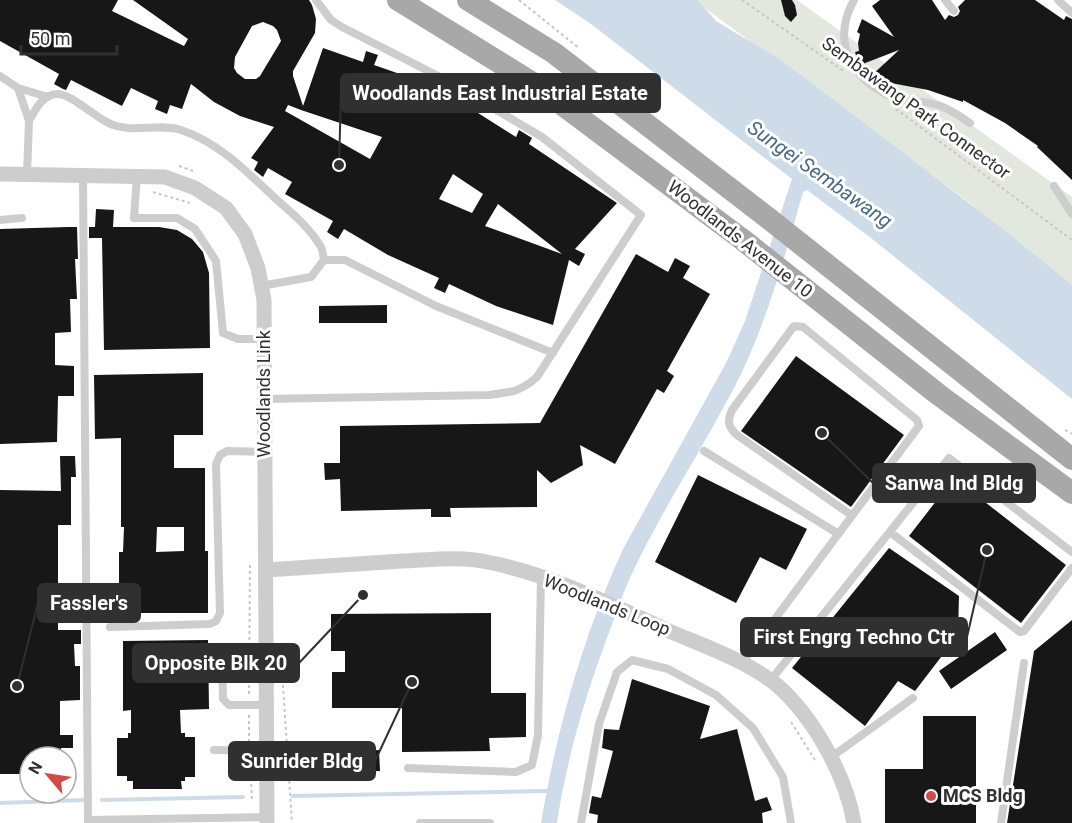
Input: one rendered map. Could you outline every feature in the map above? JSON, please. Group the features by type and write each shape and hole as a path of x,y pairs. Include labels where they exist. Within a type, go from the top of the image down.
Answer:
{"main road":[{"name":"Woodlands Avenue 10","path":"398,0 536,84 743,240 939,395 1072,493"},
{"name":"Woodlands Avenue 10","path":"468,0 554,52 1072,459"}],"street":[{"name":"Woodlands Link","path":"0,174 83,175 136,183 165,177 195,188 226,208 245,234 258,268 264,300 267,751 262,819"},
{"name":"Woodlands Loop","path":"266,570 449,559 486,561 540,577 600,600 742,663 777,686 801,711 825,763 837,771 851,807 854,823"}],"lane":[{"path":"264,399 489,395 510,393 525,388 537,377 641,215 542,137 444,79 342,27 331,20 316,0"},
{"path":"854,0 849,9 844,39 848,59 870,86 891,96 937,105 970,123"},
{"path":"945,0 954,11"},
{"path":"1058,0 1072,13"},
{"path":"0,76 18,88 48,97"},
{"path":"18,88 29,121 27,174"},
{"path":"29,121 36,108 48,97 54,94 64,95 101,120 124,129 178,129 197,136 239,164 307,227 322,249 324,260 311,276 261,286"},
{"path":"83,175 88,821 262,819"},
{"path":"136,183 135,219 177,219 195,229 208,245 216,261 223,333 238,339 264,339"},
{"path":"1054,186 1072,214"},
{"path":"0,220 22,218"},
{"path":"324,260 345,260 436,306 553,353"},
{"path":"742,663 919,426 917,420 803,327 794,326 732,410 728,418 729,424 731,430 851,515"},
{"path":"110,627 210,624 216,621 220,613 216,464 220,455 227,451 265,452"},
{"path":"704,451 837,533"},
{"path":"770,681 949,458 1072,552"},
{"path":"890,532 1020,632 1024,631 1072,568"},
{"path":"408,768 516,772 532,765 538,735 540,577"},
{"path":"222,656 225,704 266,705"},
{"path":"581,823 599,724 616,672 632,660 668,669 716,695 753,728 783,777 791,823"},
{"path":"1001,823 1024,663"},
{"path":"825,763 913,698"},
{"path":"214,750 267,751"},
{"path":"420,823 490,823"}],"path":[{"name":"Sembawang Park Connector","path":"742,0 853,78"},
{"name":"Sembawang Park Connector","path":"890,105 1072,240"},
{"path":"176,165 201,174"},
{"path":"136,183 196,205"},
{"path":"250,556 250,751 262,819"},
{"path":"281,648 292,823"},
{"path":"785,714 825,763"}],"shaded area":[{"path":"694,0 797,0 1072,197 1072,288 966,200"}],"water":[{"name":"Sungei Sembawang","path":"555,0 698,0 716,21 778,58 999,226 1072,285 1072,399 871,238 807,190 803,192 769,306 752,350 714,424 642,553 624,592 578,725 557,823 541,823 563,717 596,615 623,549 726,363 745,321 792,179 591,24"}],"building":[{"path":"0,0 118,0 112,11 184,46 188,39 133,0 309,0 316,19 315,33 293,71 303,106 323,48 363,62 366,51 378,55 374,65 397,73 425,88 430,78 443,85 438,95 478,113 516,137 519,130 532,138 529,144 617,203 575,249 585,254 579,266 569,260 553,325 496,306 449,284 445,293 434,288 439,278 388,255 344,229 338,239 327,232 333,221 285,194 292,182 268,168 263,177 254,170 258,162 251,158 274,127 240,116 214,102 191,84 182,109 170,105 167,114 155,109 158,101 131,88 122,106 71,80 66,90 63,89 54,84 59,74 0,41","holes":["263,22 273,26 281,41 260,76 256,79 245,79 234,68 235,57 252,26","288,105 382,137 370,159 285,111","453,174 483,194 472,213 439,199","498,204 562,254 485,226"]},
{"path":"781,0 792,0 795,5 797,15 791,22 785,16"},
{"path":"880,0 932,0 945,20 949,15 954,17 958,15 960,11 958,7 965,0 1035,0 1064,20 1066,16 1072,19 1072,180 1038,146 1005,123 963,100 963,102 928,90 891,83 890,89 871,76 899,50 860,65 858,61 855,52 859,51 860,34 857,32 862,19 894,37 872,6"},
{"path":"96,209 114,210 113,227 159,227 177,230 192,239 203,252 209,273 210,348 104,350 102,238 89,238 89,227 95,227"},
{"path":"77,227 78,259 75,259 77,299 70,299 71,332 55,333 55,365 74,366 74,396 58,396 57,442 0,444 0,229"},
{"path":"636,254 668,272 675,258 690,266 683,278 710,294 667,371 674,376 664,393 657,389 615,464 580,445 583,465 551,483 537,470 537,507 450,508 451,517 431,517 431,509 341,511 340,479 325,480 324,463 340,463 340,426 540,423"},
{"path":"387,305 387,323 319,323 319,306"},
{"path":"796,356 904,435 851,507 741,431"},
{"path":"203,373 203,435 174,435 174,468 205,468 208,613 119,613 119,552 123,552 124,527 121,527 121,438 95,439 94,375","holes":["157,527 184,527 184,551 156,552"]},
{"path":"60,456 75,456 76,477 71,477 71,525 58,525 58,630 81,630 81,644 74,644 75,666 80,666 80,700 60,701 60,735 73,735 73,745 18,745 18,774 0,774 0,490 61,491"},
{"path":"698,475 807,529 786,570 760,557 736,603 655,562"},
{"path":"954,478 1066,565 1021,623 909,536"},
{"path":"889,548 959,596 958,635 915,691 898,681 865,726 792,668"},
{"path":"491,613 491,693 526,693 526,737 489,738 490,751 402,752 402,708 332,708 332,672 345,672 345,651 331,651 331,614"},
{"path":"1072,620 1072,823 1007,823 1034,651"},
{"path":"995,632 1007,650 951,689 939,671"},
{"path":"208,640 209,709 180,710 181,733 185,733 185,737 195,737 195,777 185,777 185,781 181,781 182,789 133,789 133,781 127,781 127,776 117,776 117,738 128,738 128,733 131,733 131,710 123,711 123,641"},
{"path":"632,679 710,706 700,739 737,729 755,801 767,797 772,810 762,813 763,823 597,823 598,815 589,813 592,796 601,798 613,751 602,748 604,729 619,730"},
{"name":"MCS Bldg","path":"923,716 976,716 976,823 885,823 885,769 923,769"},
{"path":"379,750 380,771 312,774 311,753"}],"waterway":[{"path":"293,796 546,791"},
{"path":"102,800 243,797"},
{"path":"0,803 83,800"}],"place":[{"name":"Woodlands East Industrial Estate","path":"339,165"},
{"name":"Sanwa Ind Bldg","path":"822,433"},
{"name":"First Engrg Techno Ctr","path":"987,550"},
{"name":"Opposite Blk 20","path":"363,595"},
{"name":"Sunrider Bldg","path":"412,682"},
{"name":"Fassler's","path":"17,686"},
{"name":"MCS Bldg","path":"931,796"}]}
